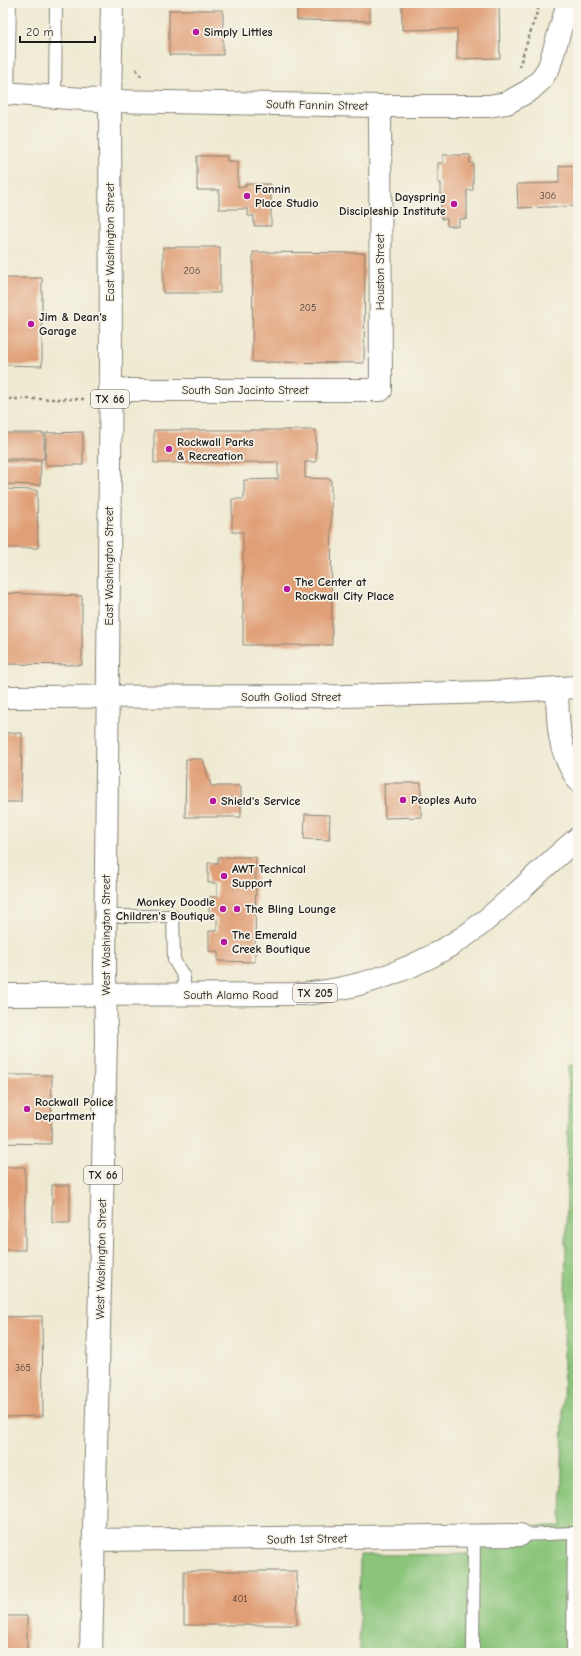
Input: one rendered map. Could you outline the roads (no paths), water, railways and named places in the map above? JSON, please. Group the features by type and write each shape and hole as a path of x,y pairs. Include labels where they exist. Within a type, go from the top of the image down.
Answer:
{"main road":[{"name":"East Washington Street","path":"108,697 110,101 112,3"},
{"name":"South Fannin Street","path":"6,93 110,101 380,106 488,106 507,103 520,97 541,80 549,67 568,3"},
{"name":"Houston Street","path":"380,106 380,390"},
{"name":"South San Jacinto Street","path":"110,394 380,390"},
{"name":"South Goliad Street","path":"3,697 344,696 492,692 567,688"},
{"path":"567,688 560,740 568,765 578,780"},
{"name":"West Washington Street","path":"91,1653 106,1041 105,916 108,697"},
{"name":"South Alamo Road","path":"3,995 304,994 330,992 380,979 440,951 468,934 493,914 578,838"},
{"name":"South 1st Street","path":"94,1540 520,1535"}],"lane":[{"path":"6,93 10,3"},
{"path":"55,97 56,3"},
{"path":"105,916 173,916 174,960 184,977 184,995"},
{"path":"520,1535 576,1533 573,1653"},
{"path":"473,1653 474,1536"}],"place":[{"name":"Simply Littles","path":"196,32"},
{"name":"Fannin Place Studio","path":"247,196"},
{"name":"Dayspring Discipleship Institute","path":"454,204"},
{"name":"Jim & Dean's Garage","path":"31,324"},
{"name":"Rockwall Parks & Recreation","path":"169,449"},
{"name":"The Center at Rockwall City Place","path":"287,589"},
{"name":"Peoples Auto","path":"403,800"},
{"name":"Shield's Service","path":"213,801"},
{"name":"AWT Technical Support","path":"224,876"},
{"name":"Monkey Doodle Children's Boutique","path":"223,909"},
{"name":"The Bling Lounge","path":"237,909"},
{"name":"The Emerald Creek Boutique","path":"224,942"},
{"name":"Rockwall Police Department","path":"27,1109"}]}
